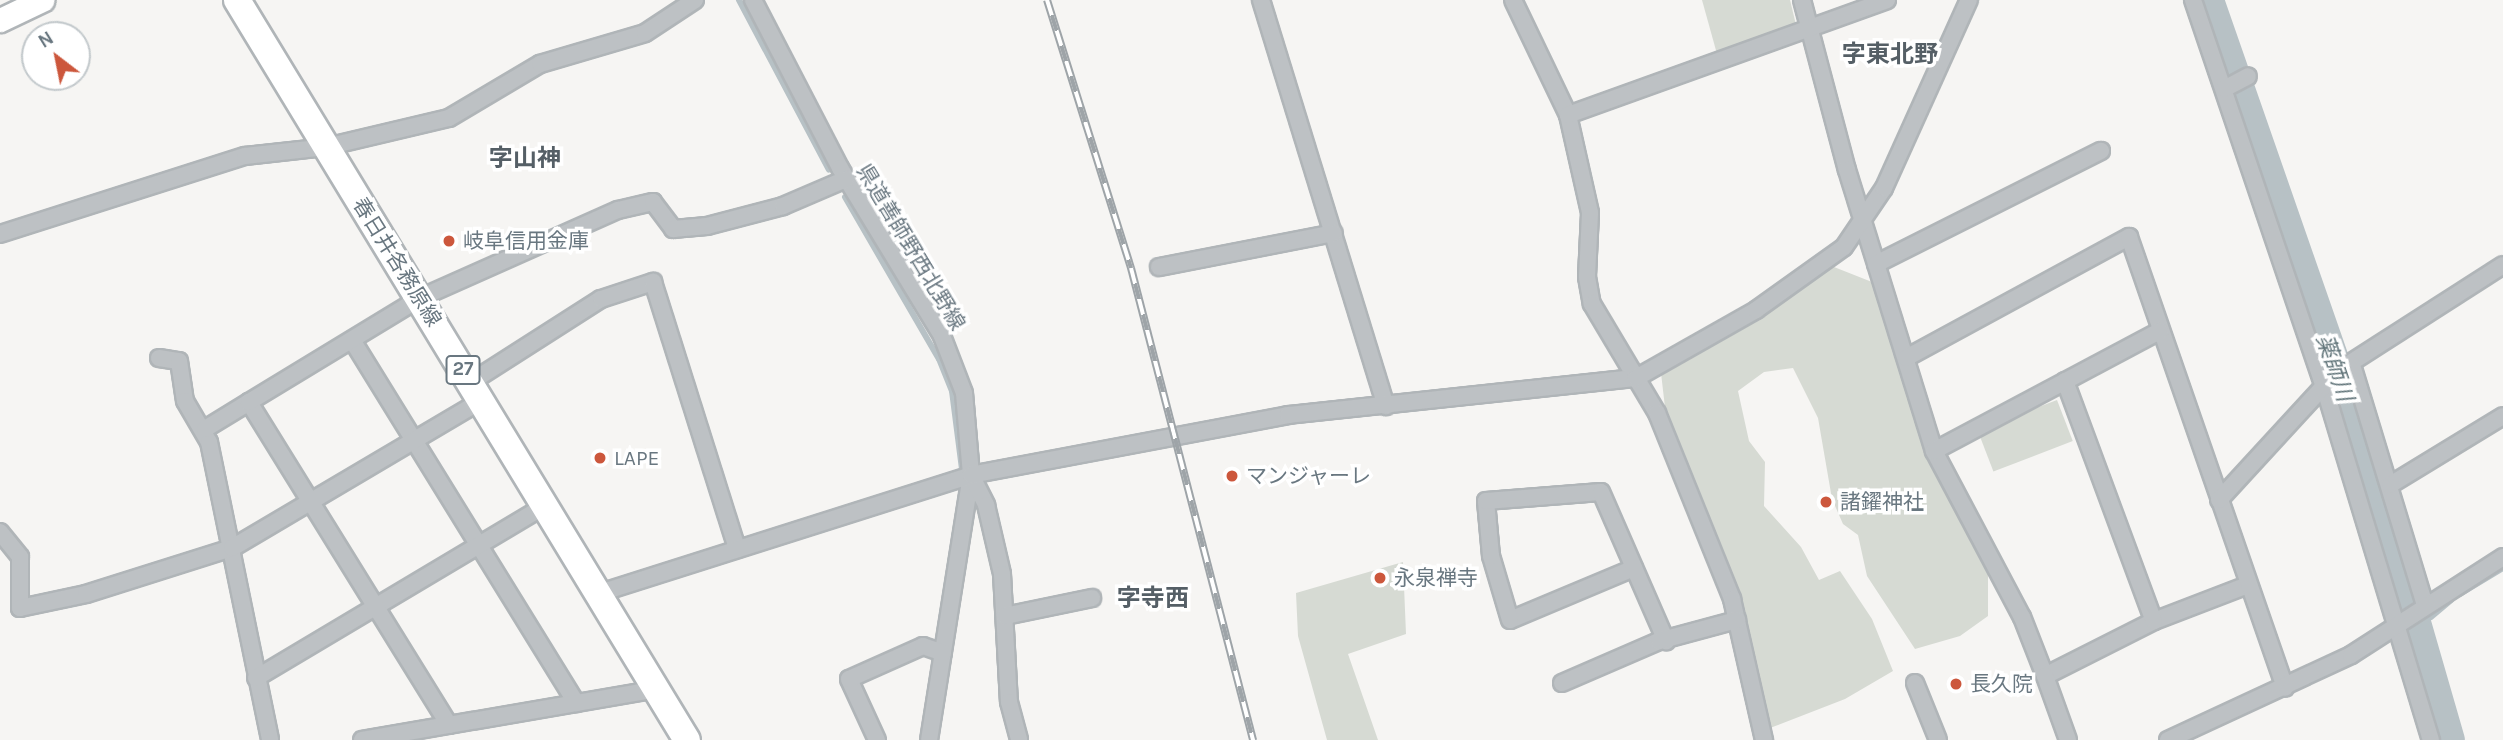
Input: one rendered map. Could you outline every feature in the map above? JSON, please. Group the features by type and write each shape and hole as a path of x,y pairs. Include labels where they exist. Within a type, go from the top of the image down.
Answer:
{"main road":[{"name":"春日井各務原線","path":"237,0 687,740"}],"street":[{"path":"0,20 42,0"},
{"path":"0,233 245,156 326,147 449,118 540,64 646,33 695,0"},
{"name":"県道善師野西北野線","path":"753,0 846,179 942,336 964,393 971,475 927,739"},
{"path":"1261,0 1386,406"},
{"path":"1513,0 1568,115 1590,213 1589,292 1657,413 1737,620 1764,740"},
{"path":"1802,0 1876,264 1934,451 2022,617 2068,740"},
{"path":"1568,115 1809,31 1887,0"},
{"path":"600,593 971,475 1223,425 1636,378 1816,271 1864,221 1969,0"},
{"path":"2193,0 2324,386 2431,740"},
{"path":"2224,89 2248,76"},
{"path":"1876,264 2101,151"},
{"path":"205,429 420,298 618,210 653,202 673,229 707,226 783,206 846,179"},
{"path":"1159,267 1334,233"},
{"path":"1906,358 2129,237 2285,688"},
{"path":"2425,606 2352,364 2503,265"},
{"path":"0,531 19,557 20,608 232,548 414,440 601,299 653,282 737,549"},
{"path":"1934,451 2160,331"},
{"path":"352,340 576,703"},
{"path":"159,358 179,361 185,401 205,429 270,740"},
{"path":"2064,381 2154,621"},
{"path":"2218,500 2324,386"},
{"path":"249,402 307,502 449,725"},
{"path":"2390,485 2503,416"},
{"path":"971,475 997,550 1005,616 1009,702 1019,740"},
{"path":"1634,568 1510,620 1491,556 1486,500 1601,492 1666,640"},
{"path":"256,678 546,505"},
{"path":"2168,740 2285,688 2396,629 2425,606 2503,557"},
{"path":"2045,676 2154,621 2248,585"},
{"path":"1005,616 1092,598"},
{"path":"1562,683 1666,640 1737,620"},
{"path":"877,740 849,679 923,646 943,653"},
{"path":"1914,682 1938,740"},
{"path":"362,740 656,688"}],"shaded area":[{"path":"1702,0 1790,0 1797,29 1717,54"},
{"name":"諸鑃神社","path":"1834,267 1872,282 1936,473 1988,568 1988,616 1960,636 1915,649 1867,576 1858,535 1843,524 1832,499 1818,418 1793,368 1764,372 1738,391 1749,441 1765,462 1764,506 1801,547 1819,580 1840,571 1872,619 1893,671 1845,699 1770,728 1735,584 1666,416 1661,373"},
{"path":"2057,400 2073,441 1993,472 1978,430"},
{"path":"1403,562 1406,634 1348,654 1378,740 1327,740 1298,636 1296,593"}],"waterway":[{"path":"739,0 829,170"},
{"name":"薬師川","path":"2206,0 2367,463 2447,740"},
{"path":"845,197 939,359 952,391 962,469"},
{"path":"2460,594 2503,568"},
{"path":"2431,617 2451,600"}],"railway":[{"path":"1047,0 1131,268 1253,740"}],"place":[{"name":"岐阜信用金庫","path":"449,241"},
{"name":"LAPE","path":"600,458"},
{"name":"マンジャーレ","path":"1232,476"},
{"name":"諸鑃神社","path":"1826,502"},
{"name":"永泉禅寺","path":"1380,578"},
{"name":"長久院","path":"1956,684"}],"district":[{"name":"字東北野","path":"1890,55"},
{"name":"字山神","path":"525,159"},
{"name":"字寺西","path":"1153,599"}]}
